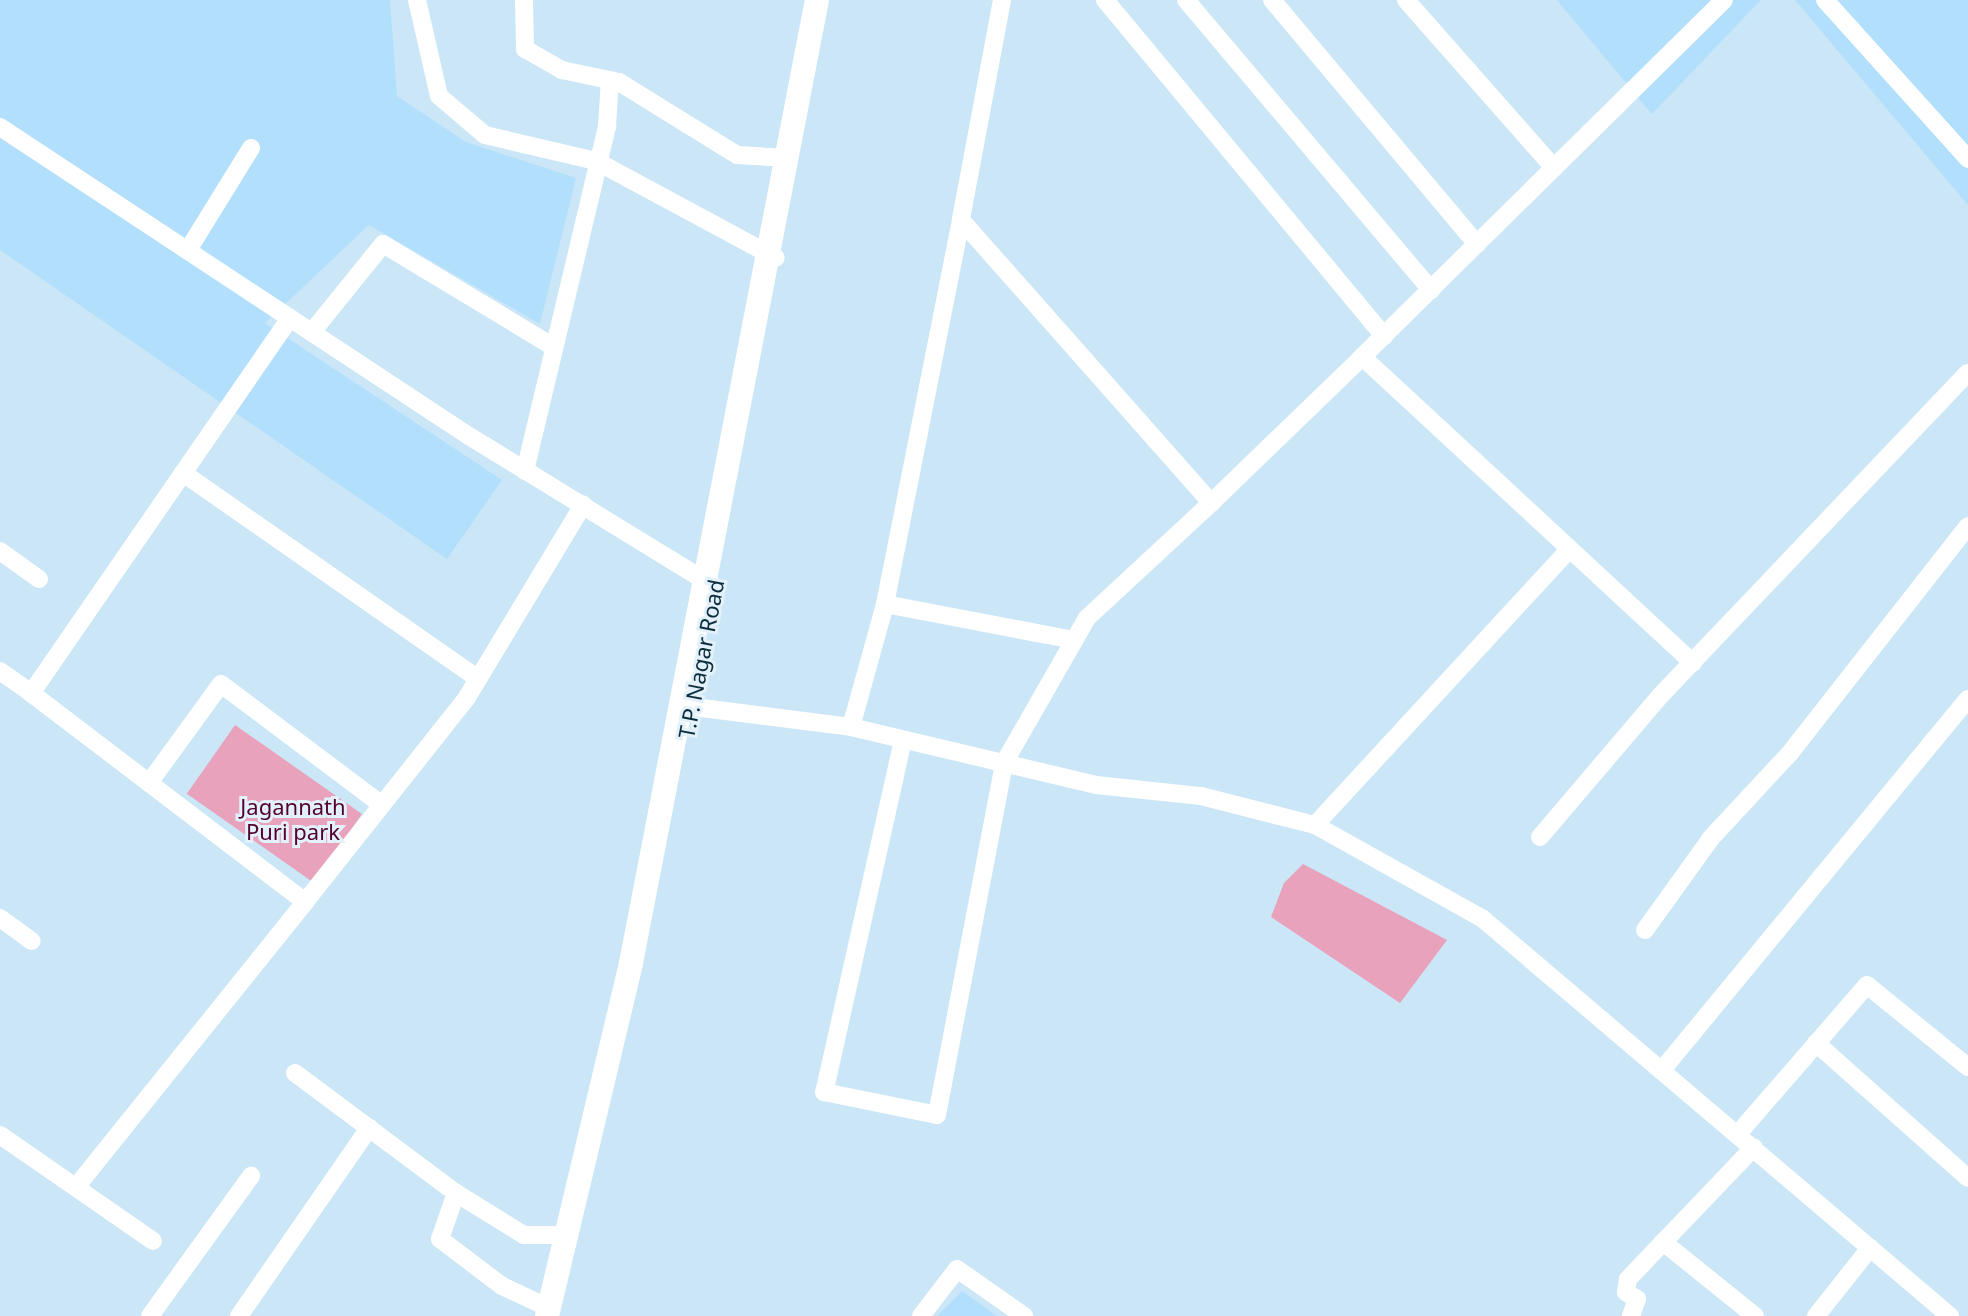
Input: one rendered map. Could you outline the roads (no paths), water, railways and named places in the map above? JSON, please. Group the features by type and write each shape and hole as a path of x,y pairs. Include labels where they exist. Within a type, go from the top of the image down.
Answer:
{"main road":[{"path":"774,256 787,158 817,0"},
{"name":"T.P. Nagar Road","path":"552,1313 651,929 685,707 708,582 829,0"},
{"path":"552,1313 685,707"}],"street":[{"path":"417,0 439,96 485,135 596,161 774,256"},
{"path":"524,0 525,49 562,70 610,80 737,155 787,158"},
{"path":"851,727 885,604 1002,0"},
{"path":"1105,0 1384,336"},
{"path":"1186,0 1431,290"},
{"path":"1272,0 1477,244"},
{"path":"1406,0 1554,168"},
{"path":"903,740 824,1092 937,1115 1004,763 1087,618 1384,336 1724,0"},
{"path":"1828,1 1968,159"},
{"path":"525,471 596,161 610,80"},
{"path":"0,127 525,471 708,582"},
{"path":"188,250 251,148"},
{"path":"961,220 1211,503"},
{"path":"312,332 383,244 554,347"},
{"path":"31,693 290,318"},
{"path":"1362,357 1693,663"},
{"path":"1540,837 1693,663 1968,373"},
{"path":"183,473 478,679"},
{"path":"76,1187 382,805 478,679 583,505"},
{"path":"1645,930 1711,838 1790,753 1968,526"},
{"path":"1315,825 1569,550"},
{"path":"0,551 39,579"},
{"path":"885,604 1074,640"},
{"path":"0,671 305,902"},
{"path":"149,783 221,684 382,805"},
{"path":"1662,1070 1968,699"},
{"path":"685,707 851,727 1096,785 1201,796 1315,825 1483,919 1950,1316"},
{"path":"0,918 32,941"},
{"path":"1737,1135 1867,985 1968,1067"},
{"path":"1816,1043 1968,1178"},
{"path":"295,1073 456,1193 524,1235 569,1235"},
{"path":"239,1316 369,1128"},
{"path":"0,1135 153,1241"},
{"path":"1631,1316 1637,1299 1626,1292 1628,1279 1754,1147"},
{"path":"150,1316 251,1176"},
{"path":"456,1193 440,1239 502,1286 552,1313"},
{"path":"1663,1242 1755,1316"},
{"path":"1816,1316 1870,1248"},
{"path":"921,1316 957,1269 1024,1316"}],"park label":[{"name":"Jagannath Puri park","path":"293,818"}]}
